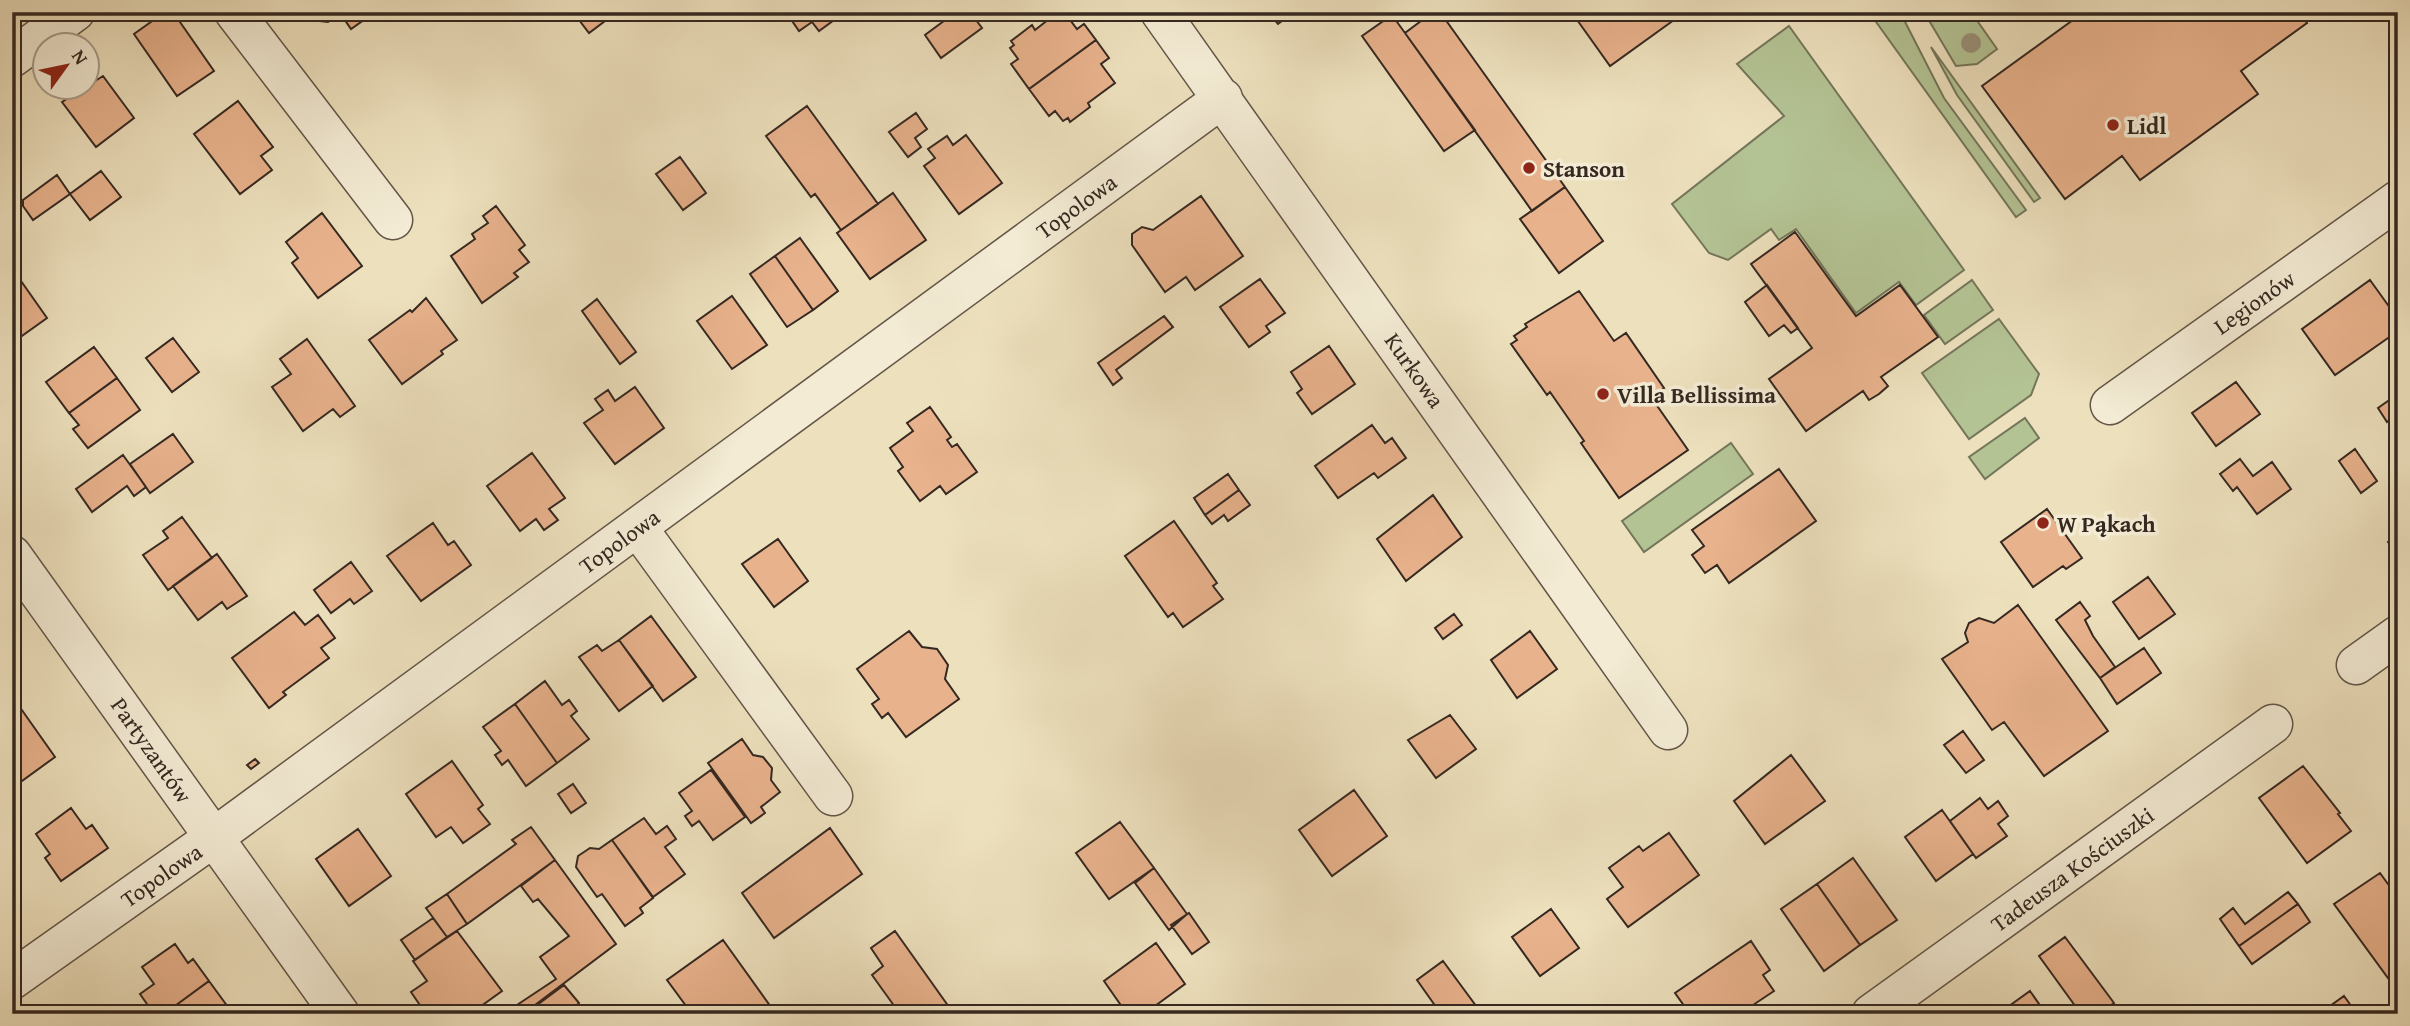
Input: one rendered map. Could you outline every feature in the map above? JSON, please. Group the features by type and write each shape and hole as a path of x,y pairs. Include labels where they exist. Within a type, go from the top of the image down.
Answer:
{"street":[{"path":"12,58 75,12"},
{"path":"234,12 393,220"},
{"name":"Kurkowa","path":"1160,12 1668,730"},
{"name":"Topolowa","path":"12,980 213,838 1223,98"},
{"name":"Legionów","path":"2110,405 2398,200"},
{"path":"638,528 833,796"},
{"name":"Partyzantów","path":"12,555 340,1014"},
{"path":"2356,665 2398,635"},
{"name":"Tadeusza Kościuszki","path":"1871,1014 2273,724"}],"green space":[{"path":"1869,12 1900,12 1944,98 2026,210 2016,217"},
{"path":"1924,12 1971,12 1997,49 1977,64 1956,66"},
{"path":"1789,26 1964,270 1916,305 1899,282 1856,313 1796,229 1779,240 1771,229 1728,260 1709,253 1672,204 1784,116 1737,64"},
{"path":"1931,47 2040,198 2034,202 1957,95"},
{"path":"1972,280 1993,310 1945,344 1924,315"},
{"path":"1999,319 2039,374 2031,395 1969,439 1922,373"},
{"path":"2025,418 2039,438 1985,479 1969,457"},
{"path":"1731,443 1753,474 1644,552 1622,521"}],"building":[{"path":"165,12 173,12 214,71 177,96 134,34"},
{"path":"314,12 375,12 351,29 340,13 328,22 320,21"},
{"path":"566,12 617,12 589,33 576,16"},
{"path":"786,12 845,12 819,31 812,22 799,31"},
{"path":"956,12 970,12 982,28 941,58 925,35"},
{"path":"1058,12 1064,12 1077,29 1084,24 1096,40 1029,89 1011,64 1018,59 1010,48 1014,45 1011,41 1032,25 1035,30"},
{"path":"1268,12 1294,12 1278,24"},
{"path":"1433,12 1440,12 1565,187 1532,211 1405,33"},
{"path":"1581,12 1685,12 1610,66 1575,17"},
{"name":"Lidl","path":"2084,12 2299,12 2307,23 2241,71 2258,94 2140,180 2122,156 2065,199 1982,86"},
{"path":"1392,15 1475,130 1444,151 1362,36"},
{"path":"1096,40 1109,58 1101,64 1115,83 1088,103 1090,107 1070,122 1068,118 1063,121 1055,111 1049,116 1029,89"},
{"path":"102,77 134,118 96,147 62,102 102,102"},
{"path":"238,101 273,147 261,156 272,170 240,194 194,134"},
{"path":"807,106 878,204 841,230 815,194 811,197 766,136"},
{"path":"916,113 927,129 915,138 921,147 908,157 889,132"},
{"path":"966,135 1002,183 959,214 924,166 935,158 928,149 947,136 953,145"},
{"path":"680,157 706,193 683,210 656,174"},
{"path":"101,171 121,197 90,220 70,194"},
{"path":"57,175 70,194 33,220 23,206 23,200"},
{"path":"1565,187 1603,241 1559,273 1520,219"},
{"path":"893,193 926,240 870,279 837,233"},
{"path":"1201,196 1243,256 1195,290 1186,277 1165,292 1132,245 1132,234 1142,227 1153,230"},
{"path":"496,206 525,245 519,250 529,262 514,273 518,277 482,303 451,256 475,239 472,234 488,223 483,216"},
{"path":"322,213 362,266 318,298 292,263 298,258 286,242"},
{"path":"1795,232 1856,316 1900,285 1938,337 1881,377 1888,386 1879,394 1869,400 1863,391 1806,431 1769,379 1812,348 1751,264"},
{"path":"800,238 838,291 813,310 775,256"},
{"path":"775,256 813,310 787,327 750,274"},
{"path":"14,271 47,318 12,343 12,272"},
{"path":"1260,279 1285,313 1266,326 1270,332 1249,347 1220,307"},
{"path":"2370,280 2398,319 2398,331 2335,375 2302,329"},
{"path":"1767,285 1798,328 1791,333 1784,325 1769,336 1745,302"},
{"name":"Villa Bellissima","path":"1579,291 1614,341 1626,333 1664,388 1651,397 1688,450 1619,498 1550,392 1547,395 1511,344 1517,340 1514,336 1527,327 1525,324"},
{"path":"732,296 767,345 732,369 697,321"},
{"path":"426,298 457,340 441,351 443,354 402,384 369,340 410,310 412,312"},
{"path":"597,299 636,352 620,364 582,311"},
{"path":"1164,316 1173,327 1116,370 1122,378 1113,385 1098,363"},
{"path":"173,338 199,372 172,392 146,358"},
{"path":"307,339 355,406 340,417 333,409 303,431 272,387 291,374 280,359"},
{"path":"1329,346 1355,384 1312,414 1297,393 1302,389 1291,372"},
{"path":"94,347 117,378 69,413 46,382"},
{"path":"117,378 140,410 88,448 73,429 79,425 69,413"},
{"path":"2236,382 2260,414 2216,446 2192,413"},
{"path":"635,387 664,428 615,464 584,423 603,410 595,399 608,390 615,401"},
{"path":"2398,394 2398,414 2387,422 2378,408"},
{"path":"930,407 951,437 947,440 952,447 957,444 977,472 946,494 940,486 920,501 898,471 903,467 890,448 913,431 907,423"},
{"path":"1372,425 1385,443 1392,438 1406,458 1378,478 1374,473 1338,498 1315,466"},
{"path":"173,434 193,462 150,493 130,464"},
{"path":"2355,449 2377,481 2361,493 2339,461"},
{"path":"532,453 565,498 549,509 558,520 544,530 536,519 520,531 487,486"},
{"path":"123,455 146,487 134,496 127,486 92,512 76,489"},
{"path":"2240,459 2253,476 2272,462 2291,489 2257,514 2237,487 2233,491 2220,474"},
{"path":"1779,469 1816,521 1729,583 1717,565 1705,573 1692,555 1704,546 1692,530"},
{"path":"1228,474 1239,490 1205,515 1194,498"},
{"path":"1239,490 1250,505 1228,521 1224,515 1212,524 1205,515"},
{"path":"1433,495 1462,537 1406,581 1377,539"},
{"path":"2047,509 2082,558 2066,569 2063,566 2033,587 2001,542"},
{"path":"182,517 212,558 168,590 143,555 168,538 163,531"},
{"path":"1174,521 1217,583 1213,586 1223,599 1183,627 1173,613 1168,617 1125,556"},
{"path":"433,523 448,545 454,541 471,565 421,601 387,556"},
{"path":"2398,535 2398,556 2388,542"},
{"path":"778,539 808,581 774,607 742,564"},
{"path":"217,554 247,596 227,609 222,602 198,620 173,586"},
{"path":"351,562 372,591 354,604 350,599 331,613 314,590"},
{"path":"2148,577 2175,614 2139,639 2113,602"},
{"path":"2080,602 2090,616 2085,620 2093,636 2115,667 2100,678 2056,620"},
{"path":"2018,605 2108,731 2044,776 2004,722 1992,730 1942,659 1968,642 1965,633 1969,623 1979,618 1994,623"},
{"path":"294,612 305,625 318,615 335,638 321,648 329,658 283,692 286,695 269,708 232,658"},
{"path":"1454,614 1462,625 1443,639 1435,628"},
{"path":"651,616 696,677 663,701 619,640"},
{"path":"909,631 922,647 937,649 948,665 945,679 959,699 906,737 888,713 882,718 872,704 879,699 857,669"},
{"path":"1530,631 1557,669 1517,698 1491,660"},
{"path":"619,640 653,686 619,711 579,657 597,645 602,651"},
{"path":"2144,648 2161,673 2117,704 2100,678"},
{"path":"545,681 562,705 569,700 577,711 571,716 589,739 557,763 515,704"},
{"path":"12,696 55,757 15,786 12,782"},
{"path":"515,704 557,763 526,786 508,760 502,765 495,755 501,751 483,727"},
{"path":"1450,715 1476,749 1436,778 1408,740"},
{"path":"1963,731 1984,760 1966,773 1944,745"},
{"path":"742,739 753,755 763,757 772,768 771,780 780,792 761,807 765,813 751,823 708,763"},
{"path":"1791,755 1825,801 1765,844 1734,801"},
{"path":"255,759 259,763 251,769 247,765"},
{"path":"452,761 483,805 478,809 490,824 463,843 451,827 436,837 406,794"},
{"path":"2303,766 2351,831 2307,863 2259,798"},
{"path":"711,770 745,817 713,840 699,821 692,826 685,816 692,811 679,793"},
{"path":"573,784 586,803 571,813 558,794"},
{"path":"1354,790 1387,836 1332,876 1299,830"},
{"path":"1980,798 1988,809 1998,801 2008,816 1998,824 2007,836 1976,858 1950,821"},
{"path":"71,808 86,829 92,825 108,848 61,881 45,858 50,854 36,834"},
{"path":"1942,810 1973,854 1936,881 1905,837"},
{"path":"644,818 656,834 667,826 676,839 665,847 685,874 653,897 612,840"},
{"path":"1120,822 1154,868 1109,899 1076,853"},
{"path":"531,827 555,860 467,924 447,894 516,844 512,840"},
{"path":"830,828 862,874 774,938 742,893"},
{"path":"358,829 391,876 349,906 316,859"},
{"path":"1669,833 1699,875 1628,927 1607,899 1623,887 1609,868 1639,846 1643,851"},
{"path":"612,840 653,898 640,908 643,913 625,926 602,894 597,897 576,867 578,856 590,848 599,849"},
{"path":"1853,858 1897,920 1860,945 1817,884"},
{"path":"555,860 616,944 523,1014 517,1005 556,979 540,957 569,936 538,899 533,902 521,886"},
{"path":"1154,868 1187,914 1169,930 1135,883"},
{"path":"2380,873 2393,891 2398,890 2398,971 2388,978 2334,904"},
{"path":"1817,884 1860,945 1824,971 1781,909"},
{"path":"2288,892 2298,904 2239,946 2220,919 2233,908 2245,924"},
{"path":"447,894 467,924 447,937 426,908"},
{"path":"2298,904 2310,922 2252,964 2239,946"},
{"path":"1551,909 1579,948 1540,976 1512,937"},
{"path":"1189,913 1209,942 1192,954 1171,925"},
{"path":"433,918 447,937 415,960 401,940"},
{"path":"457,931 502,991 470,1014 426,1014 411,992 427,981 413,961"},
{"path":"895,931 949,1007 939,1014 917,1014 911,1007 900,1014 872,975 883,966 871,948"},
{"path":"2065,937 2114,1003 2099,1014 2081,1014 2039,956"},
{"path":"723,940 776,1014 692,1014 667,980"},
{"path":"1751,941 1770,970 1763,975 1774,991 1750,1007 1753,1014 1690,1014 1675,993"},
{"path":"1156,943 1185,984 1144,1014 1127,1014 1104,981"},
{"path":"175,944 188,963 193,959 209,981 172,1008 154,1014 140,994 154,984 142,967"},
{"path":"1443,961 1482,1014 1441,1014 1417,980"},
{"path":"209,981 228,1007 223,1011 225,1014 175,1014 172,1008"},
{"path":"564,985 578,1004 564,1014 525,1014"},
{"path":"2030,991 2046,1014 1998,1014"},
{"path":"2344,996 2357,1014 2319,1014"}],"place":[{"name":"Lidl","path":"2113,125"},
{"name":"Stanson","path":"1529,168"},
{"name":"Villa Bellissima","path":"1603,394"},
{"name":"W Pąkach","path":"2043,523"}]}
